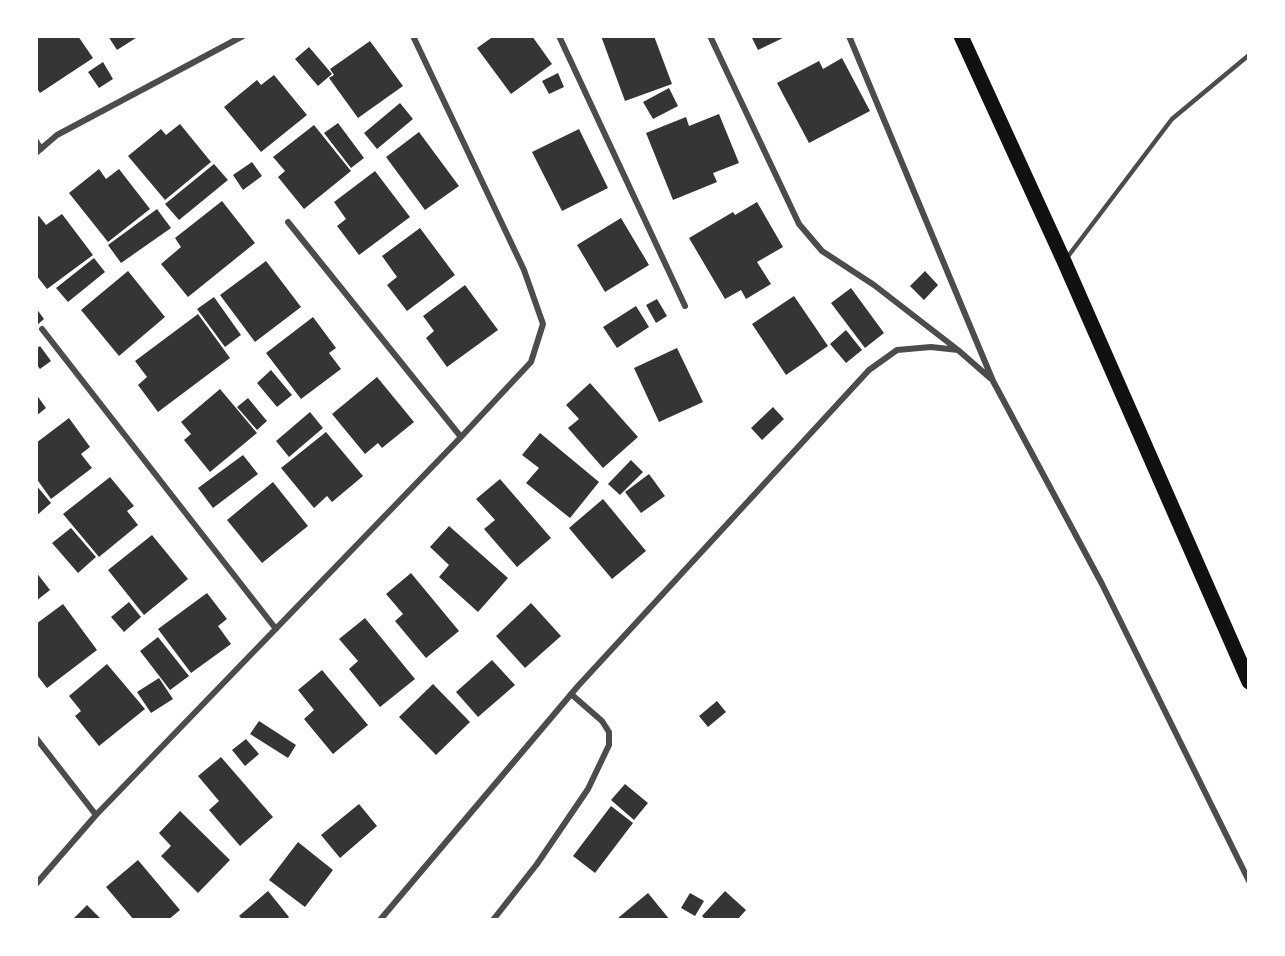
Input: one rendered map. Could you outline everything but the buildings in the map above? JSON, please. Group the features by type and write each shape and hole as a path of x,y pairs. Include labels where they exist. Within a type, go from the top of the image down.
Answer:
{"main road":[{"path":"961,36 1064,261 1249,682"}],"street":[{"path":"36,141 39,151 57,135 243,36"},
{"path":"36,884 96,815 531,362 543,324 525,270 413,36"},
{"path":"559,36 685,306"},
{"path":"710,36 799,224 822,250 874,285 958,350 993,381"},
{"path":"849,36 993,381 1102,584 1249,881"},
{"path":"288,222 461,437"},
{"path":"42,329 276,629"},
{"path":"380,920 571,694 869,370 897,350 931,347 958,350"},
{"path":"493,920 537,864 588,789 609,744 609,732 602,722 571,694"},
{"path":"36,738 96,815"}],"lane":[{"path":"1064,261 1172,119 1249,55"}]}
